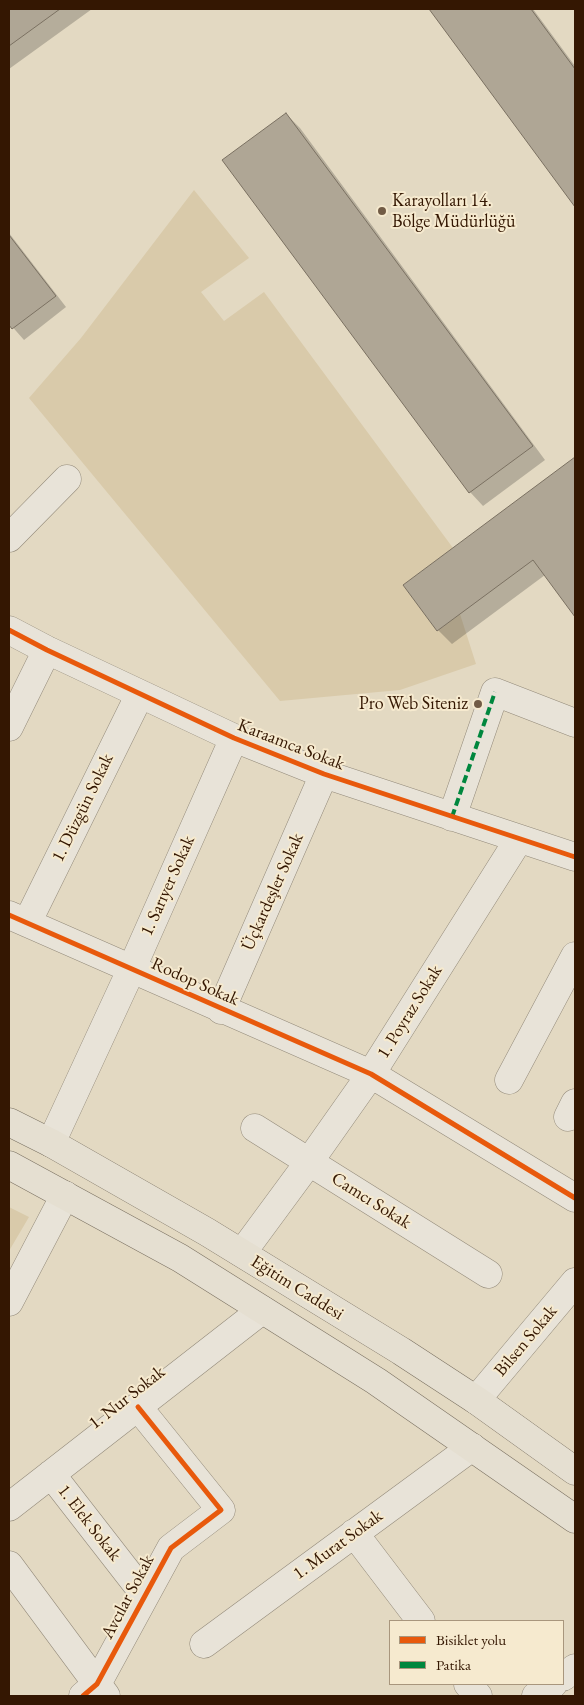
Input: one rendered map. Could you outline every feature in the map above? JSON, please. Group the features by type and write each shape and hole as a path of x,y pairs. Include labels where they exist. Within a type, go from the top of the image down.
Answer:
{"main road":[{"name":"Eğitim Caddesi","path":"9,1122 51,1142 242,1253 401,1351 476,1400 575,1470"},
{"name":"Eğitim Caddesi","path":"9,1165 180,1258 376,1381 575,1519"}],"street":[{"path":"9,538 67,479"},
{"name":"Karaamca Sokak","path":"9,630 47,650 234,738 324,774 575,857"},
{"path":"9,727 47,650"},
{"path":"452,817 495,692 575,723"},
{"name":"1. Düzgün Sokak","path":"18,919 140,694"},
{"name":"1. Sarıyer Sokak","path":"51,1142 132,968 234,738"},
{"name":"Üçkardeşler Sokak","path":"221,1010 324,774"},
{"name":"1. Poyraz Sokak","path":"242,1253 371,1074 519,839"},
{"name":"Rodop Sokak","path":"18,919 132,968 221,1010 371,1074 575,1198"},
{"path":"509,1080 575,956"},
{"name":"Camcı Sokak","path":"255,1128 488,1274"},
{"path":"9,1302 65,1195"},
{"name":"Bilsen Sokak","path":"476,1400 575,1282"},
{"name":"1. Nur Sokak","path":"9,1507 262,1310"},
{"name":"Avcılar Sokak","path":"96,1692 171,1548 222,1510 138,1406"},
{"name":"1. Murat Sokak","path":"204,1644 472,1446"},
{"name":"1. Elek Sokak","path":"51,1474 146,1595"},
{"path":"354,1533 420,1620"},
{"path":"9,1565 96,1692"},
{"path":"564,1676 575,1668"},
{"path":"469,1685 478,1696"},
{"path":"536,1696 552,1685"}],"shaded area":[{"path":"194,190 249,258 201,292 224,321 264,292 453,548 403,585 437,631 460,614 476,664 400,690 280,701 29,398 81,338"},
{"path":"9,1207 29,1217 9,1251"}],"building":[{"path":"9,9 60,9 9,46"},
{"path":"429,9 531,9 575,69 575,207"},
{"path":"286,113 533,446 469,493 222,160"},
{"path":"9,235 56,296 12,329 9,325"},
{"path":"575,457 575,617 533,560 437,631 403,585"}],"marked path":[{"path":"452,817 495,692"}],"cycle path":[{"path":"9,630 47,650 234,738 324,774 575,857"},
{"path":"9,915 371,1074 575,1198"},
{"path":"83,1696 97,1684 171,1548 221,1510 138,1407"}],"place":[{"name":"Karayolları 14. Bölge Müdürlüğü","path":"382,211"},
{"name":"Pro Web Siteniz","path":"478,704"}]}
